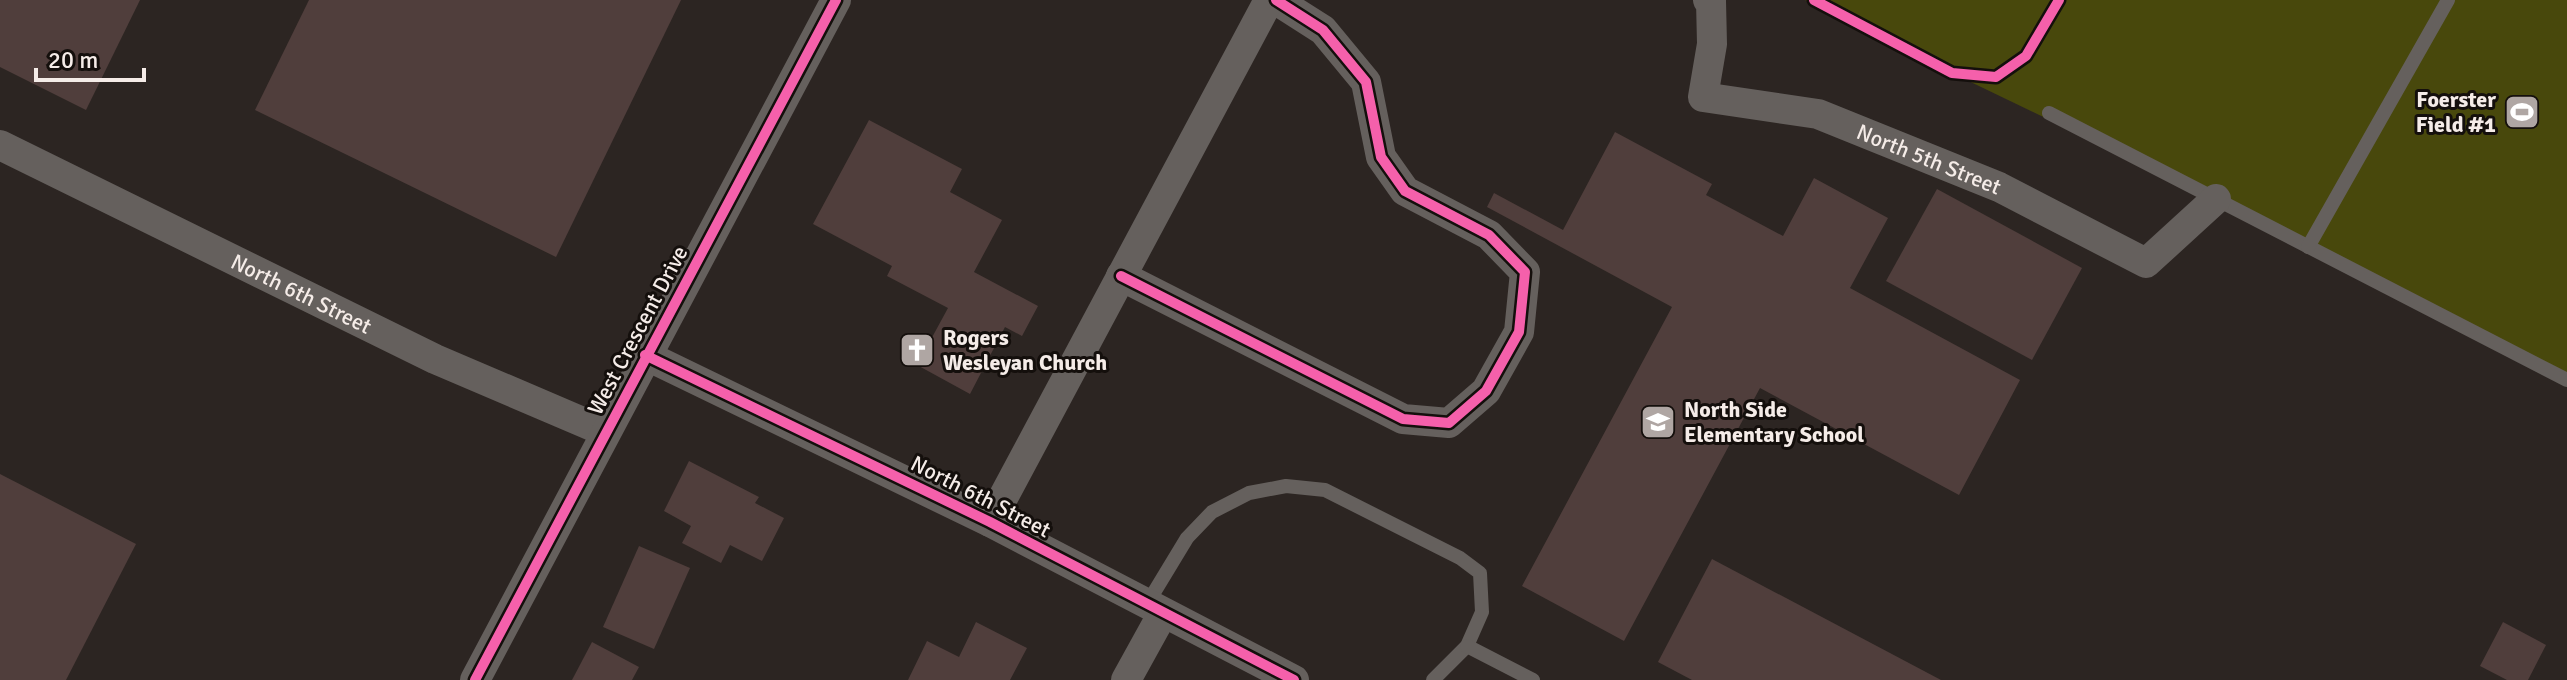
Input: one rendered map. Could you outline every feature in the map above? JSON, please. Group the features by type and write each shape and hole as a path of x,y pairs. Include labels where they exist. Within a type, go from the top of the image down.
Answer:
{"street":[{"name":"West Crescent Drive","path":"475,680 836,0"},
{"path":"990,522 1269,0"},
{"path":"1121,276 1403,419 1449,423 1486,391 1519,332 1525,272 1489,235 1405,191 1381,157 1366,82 1323,30 1276,0"},
{"name":"North 5th Street","path":"1708,0 1711,1 1712,44 1703,97 1818,114 1999,187 2146,263 2216,199"},
{"name":"North 6th Street","path":"0,145 435,359 606,432"},
{"name":"North 6th Street","path":"645,355 990,522 1294,680"},
{"path":"1126,680 1155,608"}],"lane":[{"path":"2308,247 2448,0"},
{"path":"2049,113 2567,380"},
{"path":"1155,608 1187,538 1212,512 1249,493 1286,486 1325,490 1460,558 1480,573 1482,612 1467,646 1433,680"},
{"path":"1467,646 1533,680"}],"shaded area":[{"path":"1805,0 2567,0 2567,379 2267,225"}],"building":[{"path":"0,0 140,0 86,110 0,67"},
{"path":"309,0 681,0 556,257 255,110"},
{"path":"869,120 962,169 950,192 1002,220 974,272 1038,306 1022,336 1005,327 970,394 917,365 948,308 887,276 892,266 813,224"},
{"path":"1615,132 1712,184 1706,195 1783,236 1814,178 1888,218 1850,288 2020,380 1959,495 1760,388 1624,641 1522,586 1672,307 1487,207 1494,193 1563,230"},
{"path":"1937,189 2082,268 2032,360 1886,281"},
{"path":"689,461 759,497 755,503 784,518 762,561 730,545 721,563 682,543 691,526 664,511"},
{"path":"0,474 136,544 66,680 0,680"},
{"path":"639,546 690,568 654,649 603,627"},
{"path":"1712,559 1941,680 1692,680 1658,662"},
{"path":"976,622 1027,648 1010,680 908,680 927,641 959,657"},
{"path":"2503,622 2546,645 2528,680 2507,680 2480,666"},
{"path":"592,642 639,667 632,680 572,680"}],"cycle path":[{"path":"475,680 836,0"},
{"path":"1121,276 1403,419 1449,423 1486,391 1519,332 1525,272 1489,235 1405,191 1381,157 1366,82 1323,30 1276,0"},
{"path":"1814,0 1952,73 1996,77 2026,56 2059,0"},
{"path":"645,355 990,522 1294,680"}],"place":[{"name":"Foerster Field #1","path":"2522,112"},
{"name":"Rogers Wesleyan Church","path":"917,350"},
{"name":"North Side Elementary School","path":"1658,422"}]}
